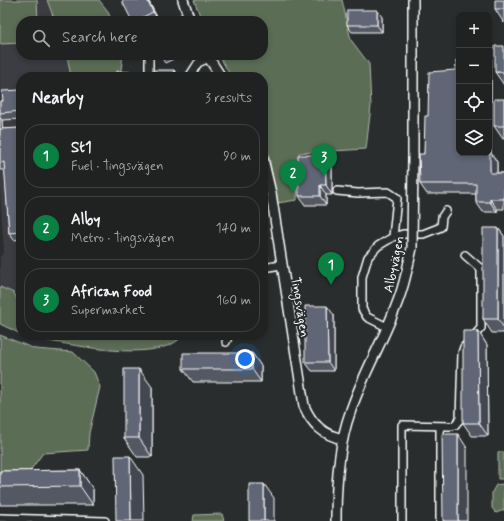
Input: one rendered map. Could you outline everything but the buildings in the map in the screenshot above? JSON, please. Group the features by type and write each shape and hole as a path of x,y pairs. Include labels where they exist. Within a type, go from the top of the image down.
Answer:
{"street":[{"path":"183,0 188,16"},
{"name":"Albyvägen","path":"336,521 338,473 349,414 358,388 387,327 402,290 412,248 413,0"},
{"path":"149,60 149,72"},
{"path":"192,72 198,63 202,60"},
{"path":"210,60 218,72"},
{"name":"Tingsvägen","path":"268,180 304,406 315,425 329,435 343,440"},
{"path":"336,191 358,193 388,192 393,194 397,198 397,210 393,237"},
{"path":"387,327 367,318 364,313 361,291 362,277 368,257 378,246 393,237 403,234 423,234 441,227 442,217 446,211"},
{"path":"402,521 402,425 440,427 455,424 460,419 462,354 464,347 481,328 481,269 465,256"},
{"path":"268,267 281,265"},
{"path":"440,427 440,521"},
{"path":"0,518 105,521"}],"shaded area":[{"path":"0,0 47,0 53,16 16,16 16,60 68,60 70,72 16,72 16,289 14,293 0,287 0,257 4,252 0,192"}],"green space":[{"path":"0,0 37,0 38,16 16,16 16,43 0,44"},
{"path":"47,0 99,0 110,16 53,16"},
{"path":"194,0 342,0 351,40 369,64 371,106 366,149 299,153 297,200 277,203 268,151 268,72 228,72 222,60 268,60 268,16 200,16"},
{"path":"68,60 122,60 121,72 70,72"},
{"path":"0,287 14,293 16,297 16,332 0,324"},
{"path":"0,335 35,349 73,352 94,372 100,387 89,433 88,450 43,453 24,479 0,479"},
{"path":"41,340 178,340 172,344 157,349 141,351 123,351"},
{"path":"498,452 504,452 504,479 498,479"},
{"path":"502,484 504,487 504,510 496,513 492,508 492,492 496,485"},
{"path":"222,514 224,521 193,521 194,515"}],"place":[{"name":"African Food","path":"324,177"},
{"name":"Alby","path":"293,193"},
{"name":"St1","path":"331,285"}]}
